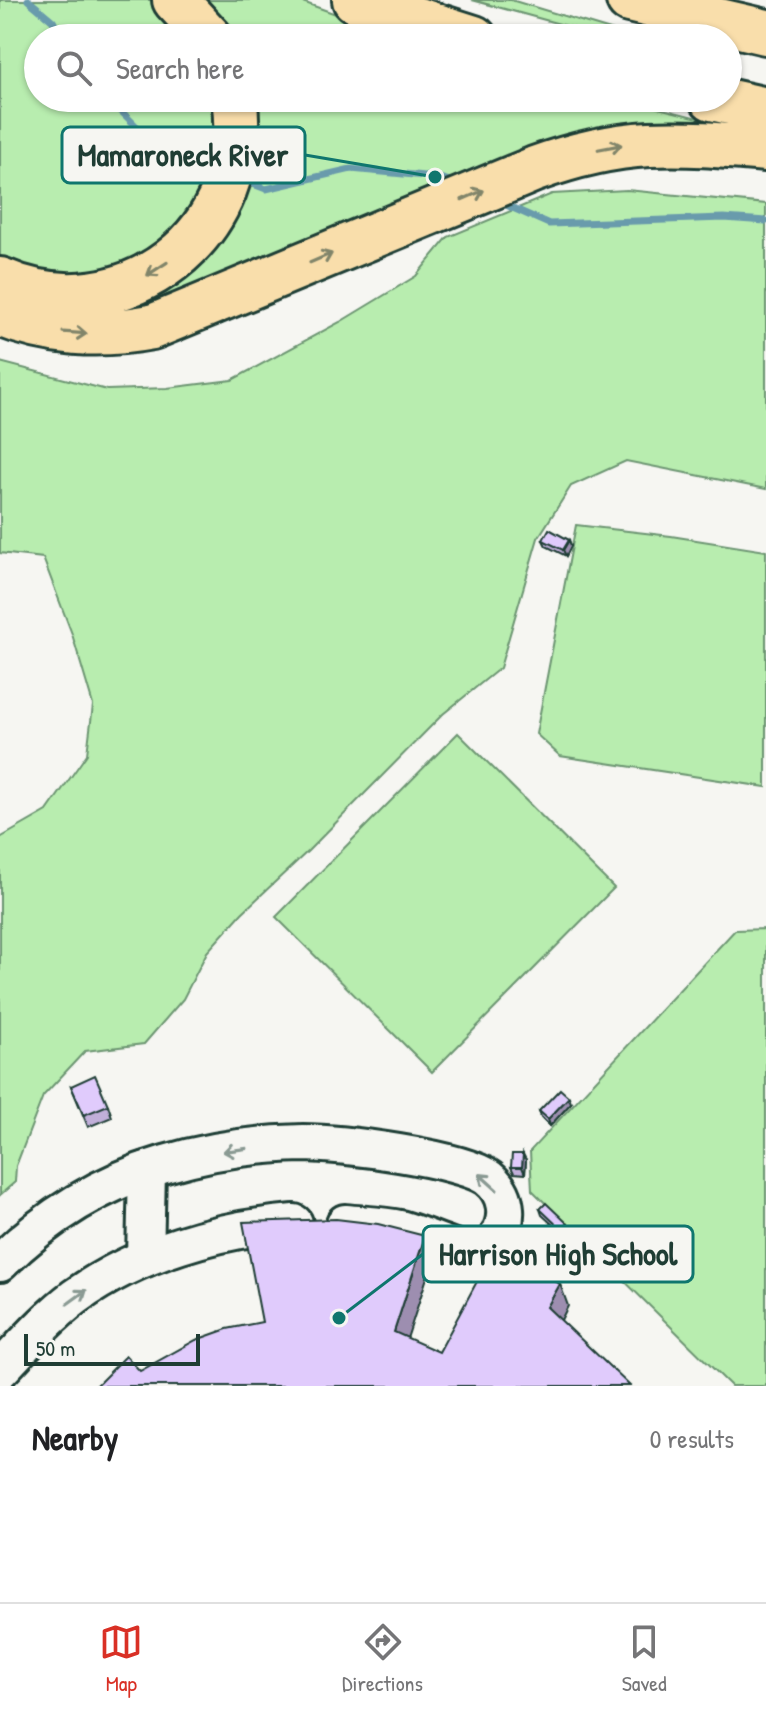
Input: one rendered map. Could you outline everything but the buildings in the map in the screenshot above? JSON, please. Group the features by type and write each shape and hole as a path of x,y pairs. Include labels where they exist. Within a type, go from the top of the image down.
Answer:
{"highway":[{"path":"175,0 197,24"},
{"path":"355,0 430,24"},
{"path":"629,0 732,24"},
{"path":"741,0 766,8"},
{"path":"742,26 766,32"},
{"path":"742,105 766,110"},
{"path":"0,280 22,289 54,295 114,289 144,278 171,260 193,241 213,216 233,170 235,112"},
{"path":"0,314 35,327 74,334 152,327 535,169 583,153 639,143 694,143 766,149"}],"lane":[{"path":"0,1263 21,1242 100,1188 147,1170 198,1156 270,1145 305,1143 355,1147 422,1158 477,1172 489,1179 503,1196 506,1210 497,1240 487,1251 473,1254 398,1228 326,1221 269,1225 187,1243 145,1258 106,1277 74,1298 0,1370"},
{"path":"145,1258 147,1170"}],"green space":[{"path":"0,0 151,0 176,17 180,24 24,24 24,112 218,112 213,183 168,244 111,274 48,280 0,264"},
{"path":"196,0 297,0 364,24 214,24"},
{"path":"472,0 511,0 591,24 560,24"},
{"path":"240,112 674,112 722,124 123,320 39,306 166,278"},
{"path":"627,190 766,204 766,489 626,461 571,486 538,538 500,668 443,714 242,913 207,952 183,999 144,1044 85,1051 43,1096 16,1166 15,1182 0,1195 0,838 47,811 87,754 93,705 72,634 43,558 0,553 0,362 107,390 167,388 232,380 340,322 416,276 448,237 552,194"},
{"path":"576,525 766,551 766,787 560,756 536,734"},
{"path":"458,733 614,888 432,1072 276,917"},
{"path":"766,929 766,1386 731,1386 532,1190 530,1151 735,930"}],"waterway":[{"path":"28,0 55,24"},
{"path":"122,112 157,147 216,170"},
{"path":"242,180 266,189 351,169 435,177 457,183"},
{"path":"497,201 549,224 724,218 766,221"}],"place":[{"name":"Mamaroneck River","path":"435,177"},
{"name":"Harrison High School","path":"339,1318"}]}
